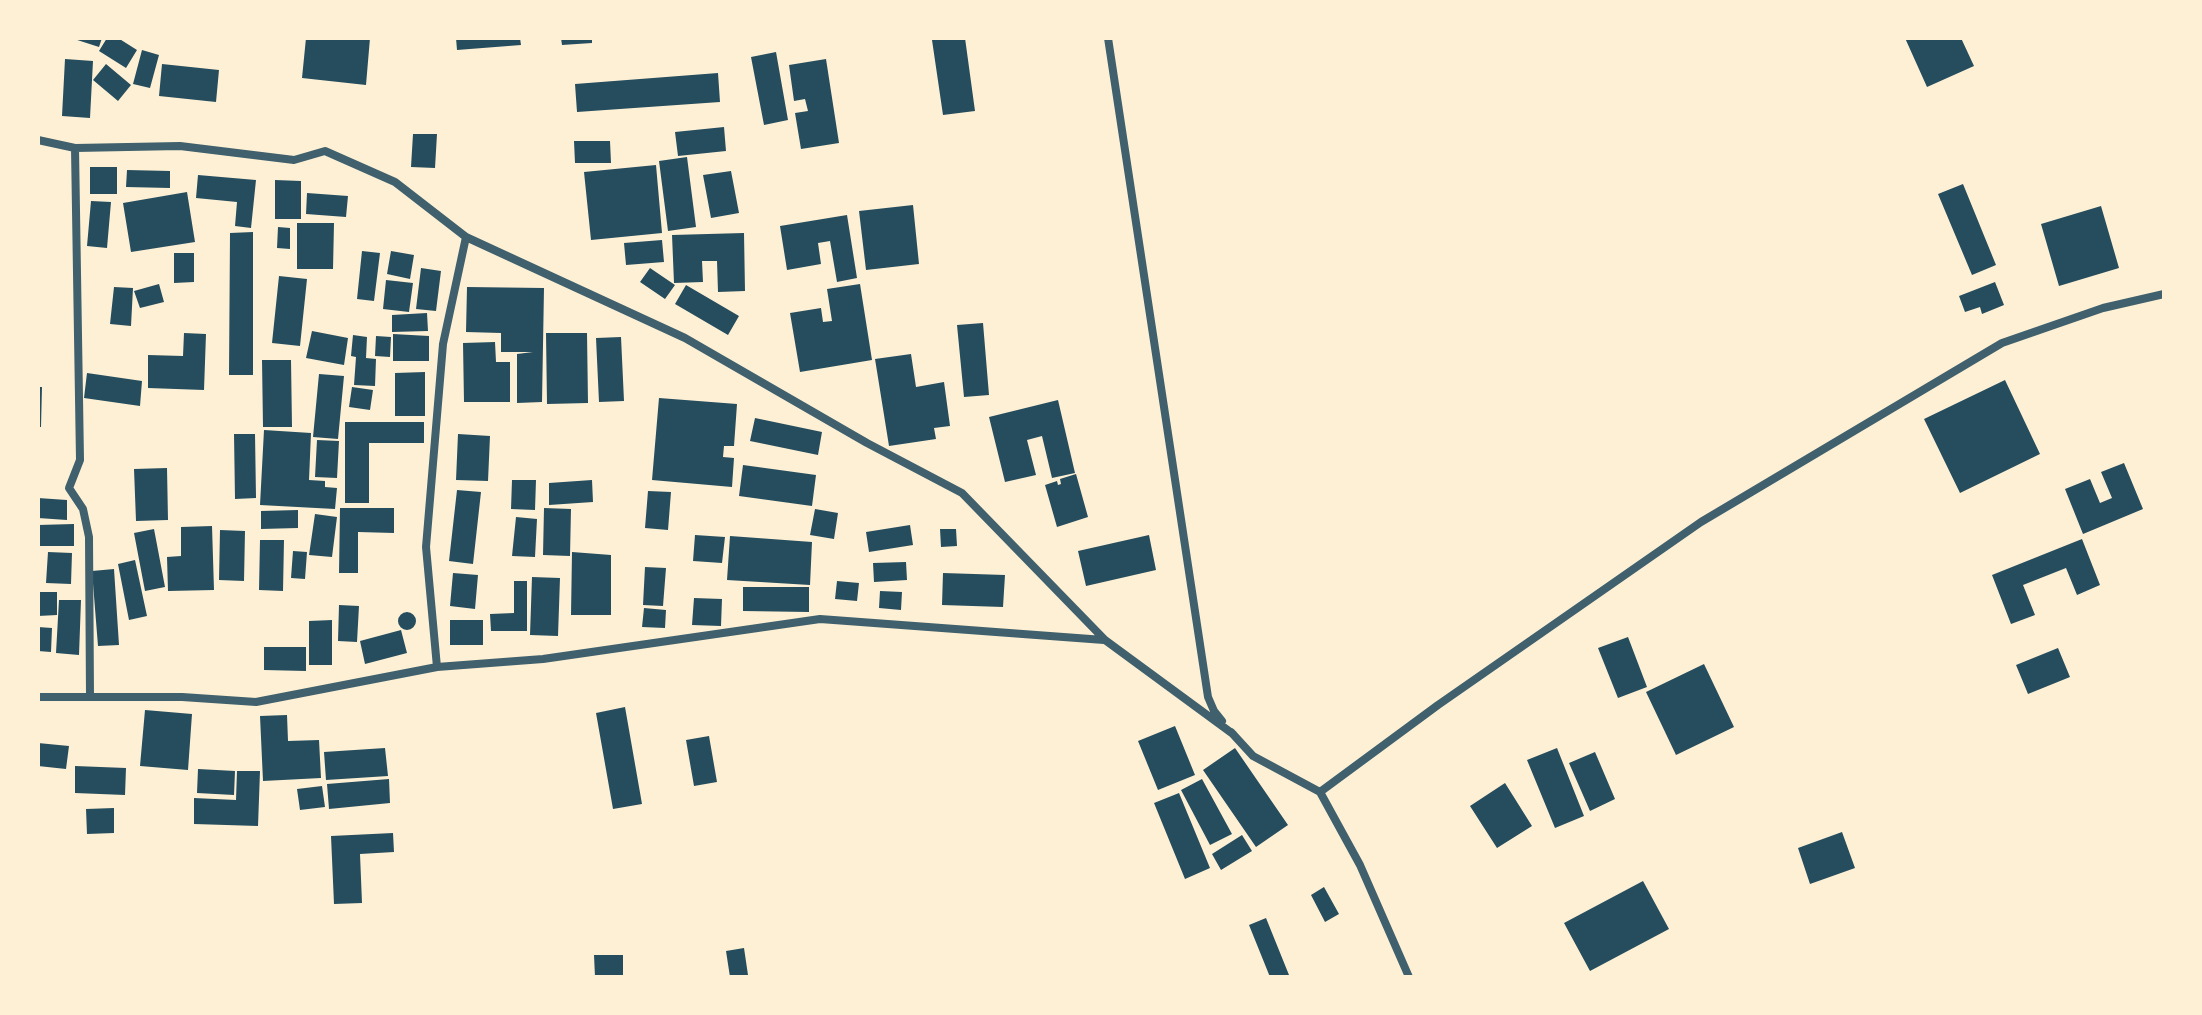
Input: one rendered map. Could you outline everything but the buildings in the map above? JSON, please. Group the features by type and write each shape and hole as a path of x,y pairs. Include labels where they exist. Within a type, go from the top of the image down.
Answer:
{"street":[{"path":"1108,38 1208,697 1214,711 1253,756 1320,792 1360,865 1409,977"},
{"path":"38,140 75,148 180,146 294,160 325,151 395,182 466,237 685,338 867,443 962,493 1105,640 1233,734"},
{"path":"75,148 80,460 69,488 83,509 89,537 90,697"},
{"path":"437,667 426,547 443,344 466,237"},
{"path":"1320,792 1438,705 1701,522 2002,343 2103,308 2164,294"},
{"path":"38,697 182,697 256,702 437,667 543,659 820,619 1105,640"}]}
